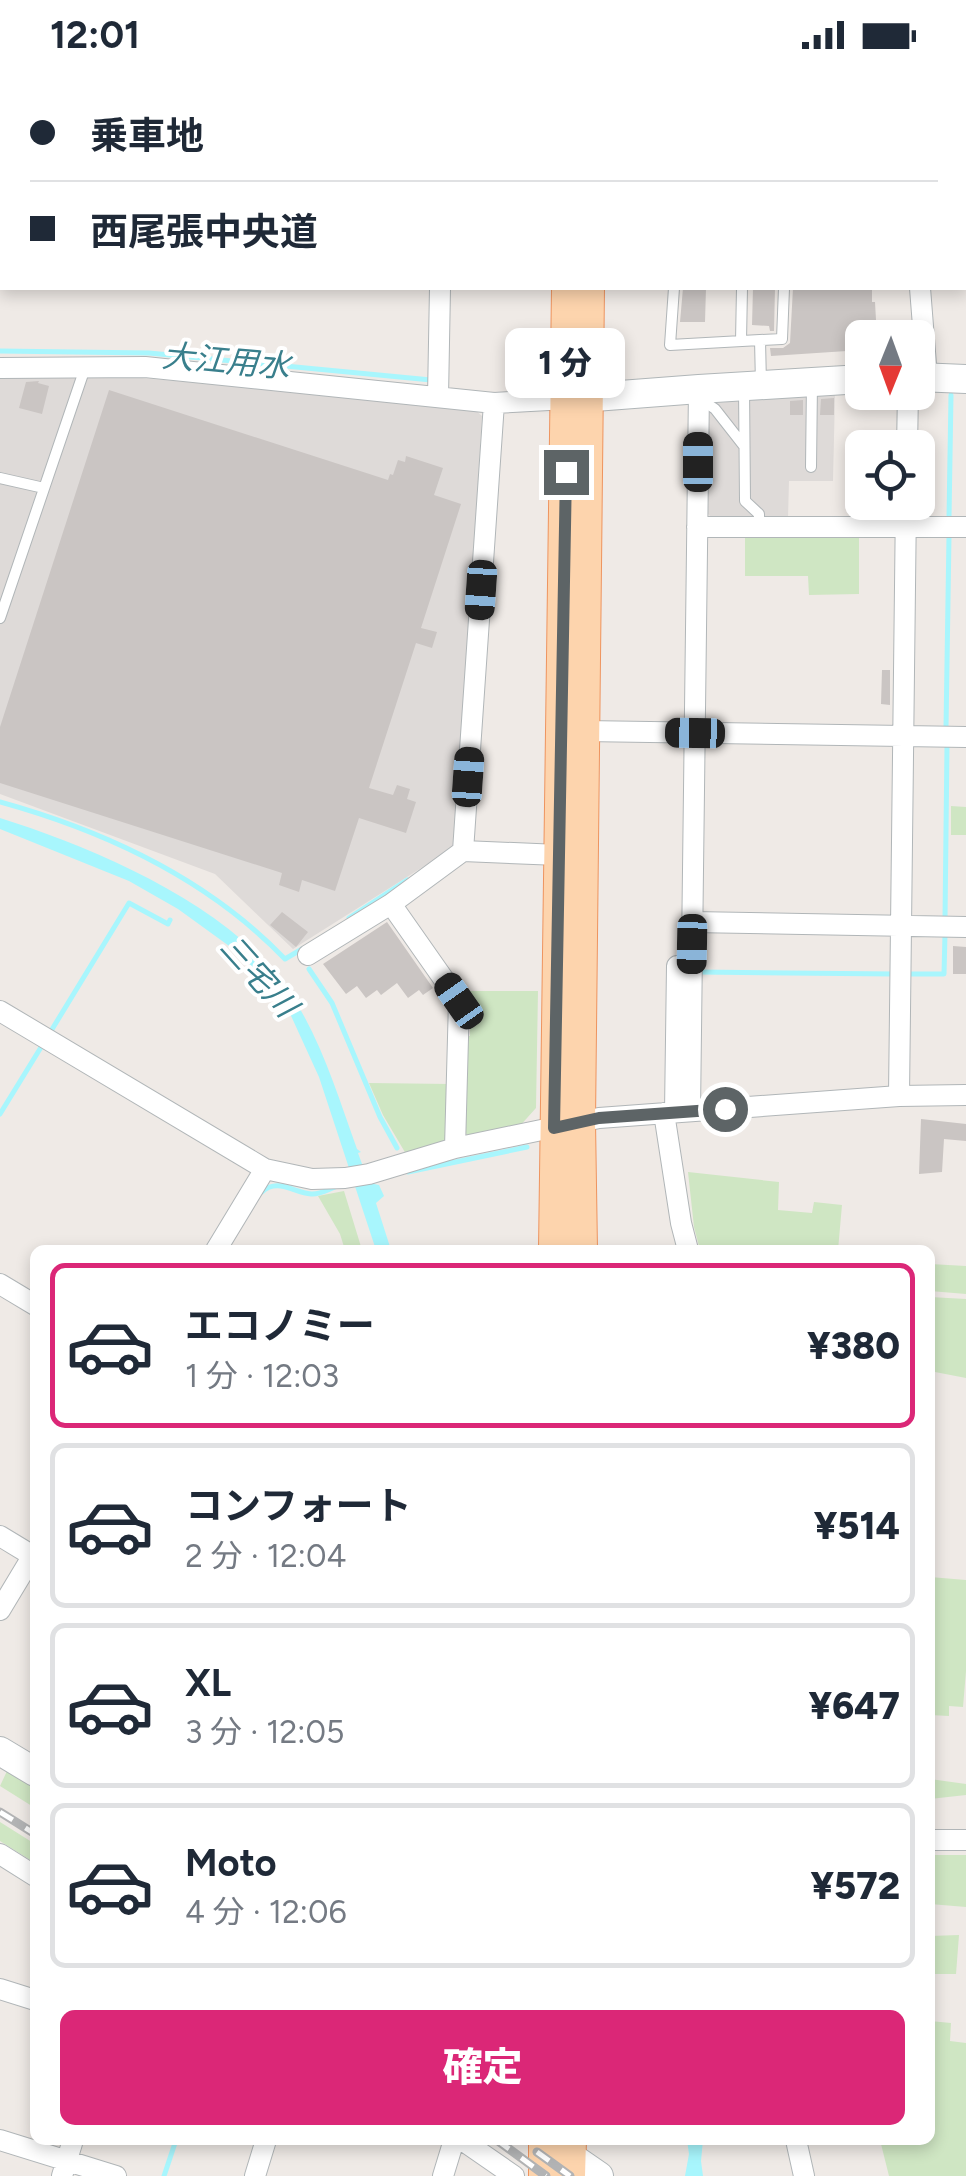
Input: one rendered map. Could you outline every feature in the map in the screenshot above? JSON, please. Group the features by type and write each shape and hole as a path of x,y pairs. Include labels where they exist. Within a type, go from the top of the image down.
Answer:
{"main road":[{"path":"555,1245 567,1125 584,731 577,399 567,290"},
{"path":"581,1245 567,1125 559,855 577,399 589,290"},
{"path":"544,2176 561,2150"}],"street":[{"path":"438,387 440,290"},
{"path":"919,320 920,290"},
{"path":"0,368 145,367 438,387 494,403 699,393 753,385 845,380"},
{"path":"935,381 966,379"},
{"path":"687,1245 681,1223 676,1112 692,966 699,393"},
{"path":"463,852 494,403"},
{"path":"899,1096 906,520"},
{"path":"697,526 966,527"},
{"path":"584,731 966,737"},
{"path":"308,956 391,904 463,852 559,855"},
{"path":"391,904 459,1001 455,1148"},
{"path":"692,922 966,927"},
{"path":"0,1011 265,1169 312,1178 369,1174 455,1148 599,1118 899,1096 966,1095"},
{"path":"219,1245 265,1169"},
{"path":"0,1284 30,1301"},
{"path":"0,1536 30,1552"},
{"path":"0,1610 27,1584"},
{"path":"0,1750 30,1769"},
{"path":"935,1840 966,1840"},
{"path":"0,1854 30,1873"},
{"path":"0,1989 30,1998"},
{"path":"0,2140 116,2176"},
{"path":"255,2176 264,2145"},
{"path":"443,2176 452,2145"},
{"path":"469,2145 514,2176"},
{"path":"797,2145 804,2176"},
{"path":"561,2150 599,2176"}],"lane":[{"path":"674,290 670,345 782,339 784,290"},
{"path":"741,341 742,290"},
{"path":"759,526 759,514 745,501 744,446 760,340"},
{"path":"0,618 86,367"},
{"path":"810,467 812,382"},
{"path":"699,393 744,446"},
{"path":"0,478 44,488"}],"shaded area":[{"path":"0,378 142,378 473,408 482,416 456,846 293,949 215,874 0,794"},
{"path":"835,394 833,481 789,481 788,518 713,519 705,511 706,410 714,403"}],"green space":[{"path":"859,533 859,594 809,595 808,576 745,576 745,534"},
{"path":"951,806 966,807 966,835 951,835"},
{"path":"470,991 538,991 536,1108 518,1128 471,1139 461,1128 463,1036 470,1036"},
{"path":"369,1083 451,1084 445,1146 406,1154"},
{"path":"688,1172 779,1182 778,1210 812,1213 814,1202 842,1205 838,1245 699,1245"},
{"path":"344,1191 360,1245 343,1245 318,1196"},
{"path":"935,1264 966,1266 966,1294 935,1291"},
{"path":"935,1297 966,1299 966,1378 935,1372"},
{"path":"935,1577 966,1580 963,1707 949,1706 949,1716 935,1715"},
{"path":"7,1771 30,1785 30,1805 0,1786"},
{"path":"935,1780 966,1784 966,1795 935,1798"},
{"path":"0,1822 30,1841 30,1860 0,1841"},
{"path":"935,1855 966,1855 966,1907 935,1904"},
{"path":"959,1935 956,1974 935,1974 935,1936"},
{"path":"935,2021 951,2023 950,2041 966,2043 966,2176 889,2176 881,2145 935,2145"}],"water":[{"path":"0,818 119,864 199,908 266,963 291,994 312,1031 361,1152 358,1153 369,1183 379,1185 384,1196 376,1203 389,1245 374,1245 319,1077 287,1007 273,988 236,951 178,909 129,881 0,829"},
{"path":"688,2145 703,2145 703,2176 685,2176"}],"building":[{"path":"683,290 706,290 705,322 680,322"},
{"path":"753,290 775,290 774,331 769,326 752,325"},
{"path":"793,290 872,290 876,320 845,320 845,351 771,356 770,348 783,348 790,343"},
{"path":"39,381 49,386 42,414 19,408 26,382"},
{"path":"109,390 388,480 398,460 405,462 406,456 443,468 434,495 461,504 421,628 437,632 432,648 416,643 369,788 393,795 397,785 410,789 407,799 416,802 406,833 359,818 335,891 302,880 299,892 279,885 282,873 0,783 0,727"},
{"path":"834,398 834,415 820,415 821,399"},
{"path":"803,400 803,415 790,415 790,401"},
{"path":"882,670 890,670 890,705 881,704"},
{"path":"282,912 308,932 296,947 270,925"},
{"path":"387,922 433,988 423,995 419,990 408,998 397,983 381,995 377,990 366,998 357,986 346,994 323,964"},
{"path":"953,946 966,947 966,974 953,974"},
{"path":"921,1119 966,1124 966,1141 944,1139 942,1172 919,1174"}],"waterway":[{"name":"大江用水","path":"0,351 149,353 431,380"},
{"path":"949,518 951,395"},
{"path":"946,728 949,536"},
{"path":"945,919 947,745"},
{"name":"三宅川","path":"0,802 78,828 153,861 223,905 285,959 302,949"},
{"path":"349,918 407,880"},
{"path":"51,1031 129,903 168,924 170,920"},
{"path":"909,974 944,974 945,934"},
{"path":"309,969 332,1003 397,1148"},
{"path":"699,972 894,974"},
{"path":"0,1114 43,1044"},
{"path":"408,1172 527,1147"},
{"path":"262,1192 279,1186 314,1194 335,1187"},
{"path":"164,2176 174,2145"}],"railway":[{"path":"0,1812 30,1831"},
{"path":"504,2145 546,2176"},
{"path":"537,2152 570,2176"}],"route":[{"path":"566,472 554,1128 599,1118 725,1109"}]}
